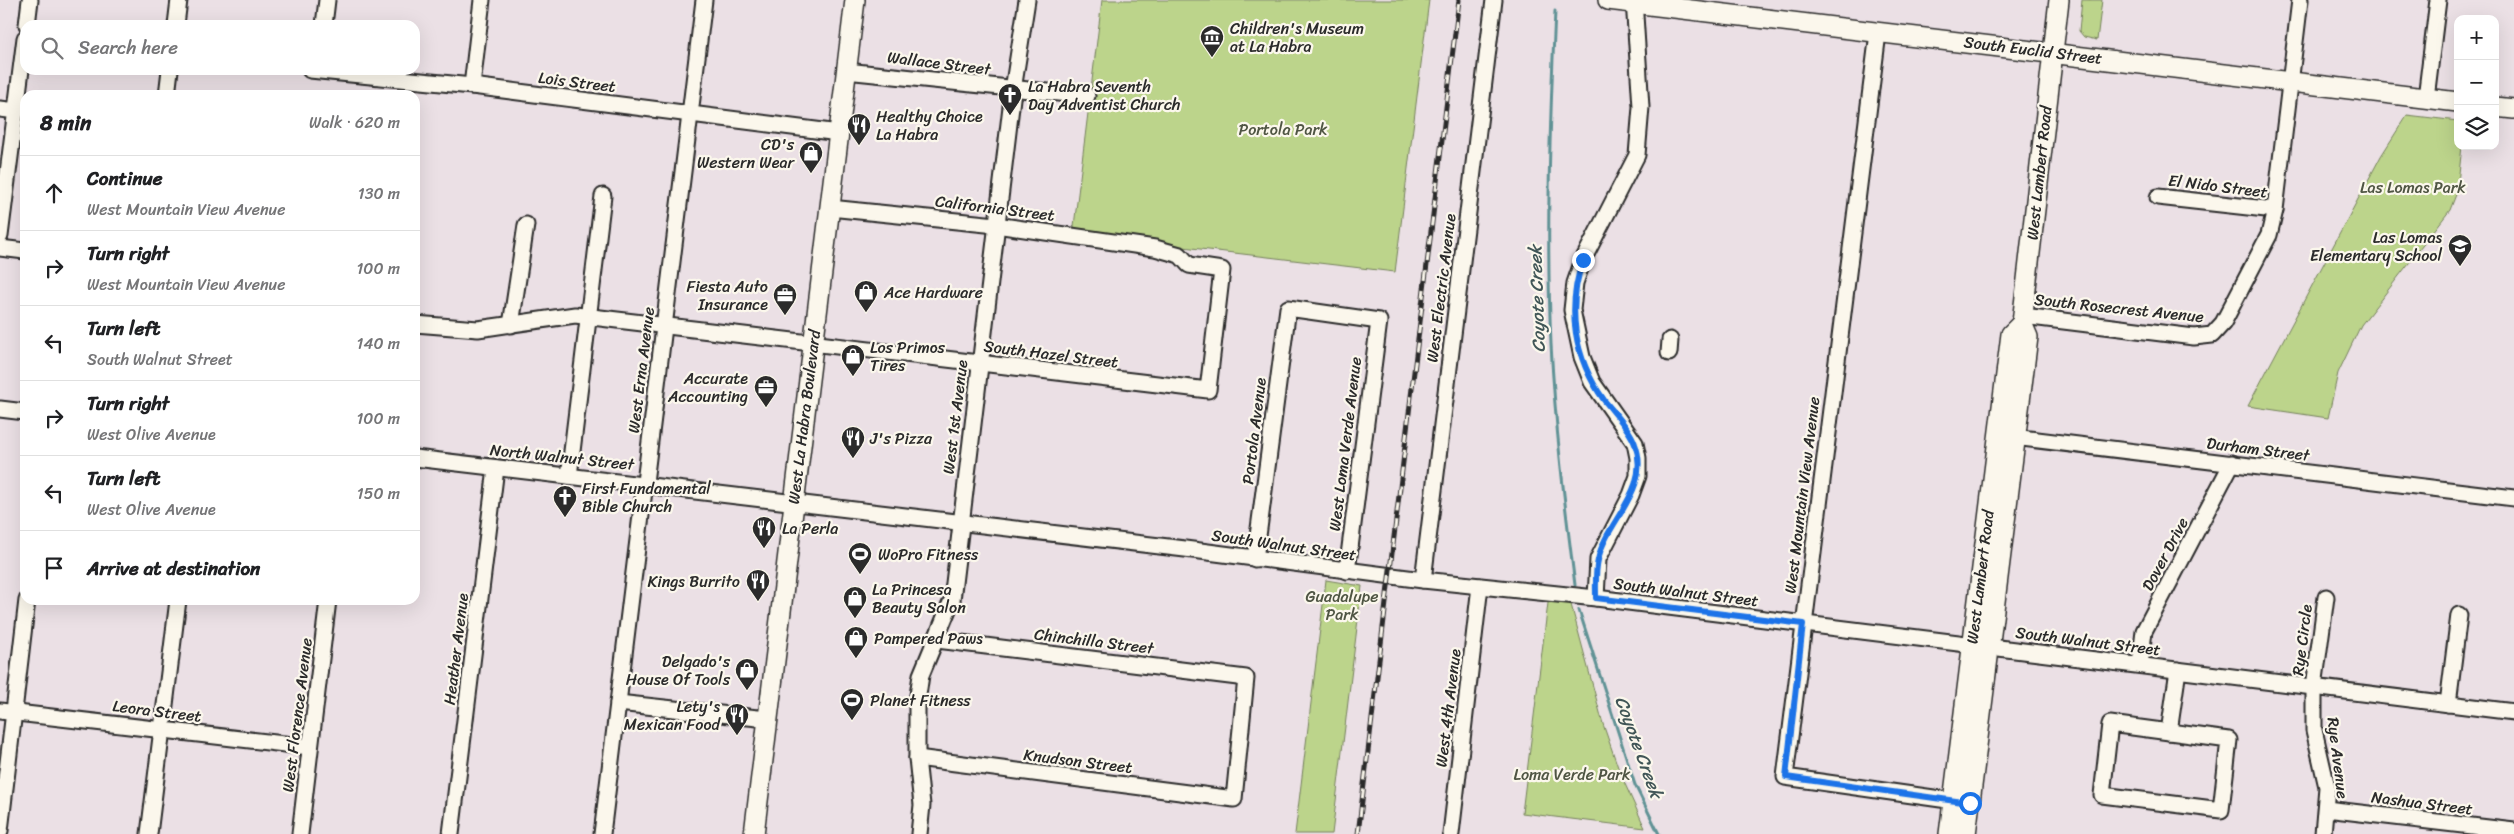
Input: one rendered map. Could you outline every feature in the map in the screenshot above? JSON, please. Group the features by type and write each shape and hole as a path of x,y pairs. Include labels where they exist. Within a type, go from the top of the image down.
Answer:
{"main road":[{"name":"West La Habra Boulevard","path":"754,834 855,0"},
{"name":"South Euclid Street","path":"1608,0 2454,102"},
{"name":"West Lambert Road","path":"1966,834 1962,802 2007,437 2011,334 2022,320 2059,0"},
{"path":"2499,107 2514,109"},
{"name":"West Lambert Road","path":"1949,834 1962,802"}],"street":[{"path":"28,20 30,0"},
{"path":"177,20 179,0"},
{"path":"325,20 327,0"},
{"path":"472,86 482,0"},
{"name":"West Erna Avenue","path":"602,834 704,0"},
{"name":"West 1st Avenue","path":"919,834 922,805 917,758 916,702 921,675 952,600 996,225 1013,90 1027,0"},
{"name":"West Electric Avenue","path":"1423,580 1494,0"},
{"path":"2274,210 2300,0"},
{"path":"2426,98 2438,0"},
{"path":"1596,598 1598,559 1631,495 1638,476 1638,458 1635,443 1592,382 1582,357 1572,310 1575,283 1583,260 1636,155 1641,107 1634,2"},
{"name":"West Mountain View Avenue","path":"1878,33 1803,624 1786,777 1962,802"},
{"name":"Wallace Street","path":"846,70 1013,90 1087,96"},
{"path":"0,236 21,75"},
{"path":"168,90 169,75"},
{"name":"Lois Street","path":"365,75 472,86 839,133"},
{"path":"0,109 17,111"},
{"path":"569,476 603,196"},
{"name":"El Nido Street","path":"2158,197 2274,210"},
{"name":"California Street","path":"830,208 996,225 1155,248 1180,255 1189,264 1222,270 1208,390 1135,382"},
{"name":"South Rosecrest Avenue","path":"2022,320 2194,337 2212,335 2223,323 2269,235 2274,210"},
{"path":"511,325 526,225"},
{"path":"0,248 20,250"},
{"name":"Portola Avenue","path":"1255,559 1288,308 1379,322"},
{"name":"South Hazel Street","path":"420,324 478,330 575,315 1135,382"},
{"name":"West Loma Verde Avenue","path":"1347,571 1379,322"},
{"path":"0,410 20,412"},
{"name":"Durham Street","path":"2007,437 2514,498"},
{"name":"North Walnut Street","path":"420,459 794,502"},
{"name":"Dover Drive","path":"2140,665 2144,631 2232,464"},
{"name":"Heather Avenue","path":"451,834 496,468"},
{"name":"South Walnut Street","path":"794,502 1347,571 1596,598 2514,712"},
{"name":"West 4th Avenue","path":"1451,834 1480,586"},
{"name":"Rye Circle","path":"2314,687 2326,597"},
{"path":"0,832 7,711 26,605"},
{"path":"149,834 177,605"},
{"name":"West Florence Avenue","path":"300,834 327,605"},
{"path":"2448,704 2459,615"},
{"name":"Chinchilla Street","path":"937,640 1246,678 1234,799"},
{"path":"2169,732 2178,670"},
{"name":"Rye Avenue","path":"2314,687 2314,730 2327,787 2323,834"},
{"path":"618,704 768,720"},
{"name":"Leora Street","path":"7,711 310,747"},
{"path":"2110,724 2169,732 2229,740 2220,810 2102,796 2110,724"},
{"name":"Knudson Street","path":"917,758 1234,799"},
{"name":"Nashua Street","path":"2326,809 2443,828 2514,831"}],"green space":[{"name":"Portola Park","path":"1102,0 1429,0 1395,272 1073,234"},
{"path":"2082,0 2102,0 2097,40 2084,37 2079,31"},
{"name":"Las Lomas Park","path":"2407,115 2454,121 2454,150 2462,150 2457,192 2450,210 2361,325 2338,373 2328,418 2248,406 2381,156"},
{"name":"Guadalupe Park","path":"1326,580 1362,586 1332,834 1295,834"},
{"name":"Loma Verde Park","path":"1549,595 1569,597 1603,724 1620,773 1645,828 1522,813"}],"waterway":[{"name":"Coyote Creek","path":"1555,11 1549,178 1551,344 1558,435 1575,585"},
{"name":"Coyote Creek","path":"1579,610 1635,785 1659,834"}],"railway":[{"path":"1358,834 1459,0"}],"place":[{"name":"Children's Museum at La Habra","path":"1212,58"},
{"name":"La Habra Seventh Day Adventist Church","path":"1010,116"},
{"name":"Healthy Choice La Habra","path":"859,146"},
{"name":"CD's Western Wear","path":"811,174"},
{"name":"Las Lomas Elementary School","path":"2460,267"},
{"name":"Ace Hardware","path":"866,313"},
{"name":"Fiesta Auto Insurance","path":"785,316"},
{"name":"Los Primos Tires","path":"853,377"},
{"name":"Accurate Accounting","path":"766,408"},
{"name":"J's Pizza","path":"853,459"},
{"name":"First Fundamental Bible Church","path":"565,518"},
{"name":"La Perla","path":"764,549"},
{"name":"WoPro Fitness","path":"860,575"},
{"name":"Kings Burrito","path":"758,602"},
{"name":"La Princesa Beauty Salon","path":"855,619"},
{"name":"Pampered Paws","path":"856,659"},
{"name":"Delgado's House Of Tools","path":"747,691"},
{"name":"Planet Fitness","path":"852,721"},
{"name":"Lety's Mexican Food","path":"737,736"}],"route":[{"path":"1583,260 1575,283 1572,310 1582,357 1592,382 1635,443 1638,458 1638,476 1631,495 1606,540 1598,559 1596,598 1803,624 1786,777 1970,803"}]}
